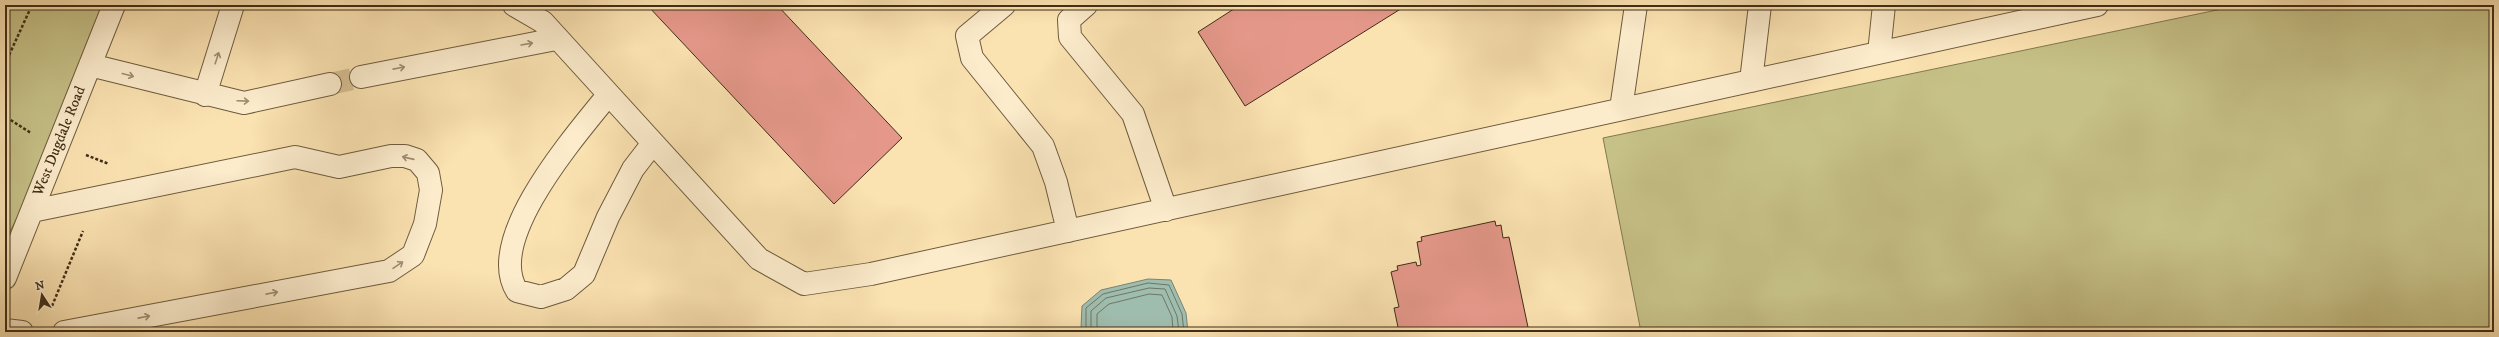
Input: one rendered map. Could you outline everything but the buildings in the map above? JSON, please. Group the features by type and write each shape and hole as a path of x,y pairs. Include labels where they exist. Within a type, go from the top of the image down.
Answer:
{"street":[{"name":"West Dugdale Road","path":"5,278 114,5"},
{"path":"205,95 233,5"},
{"path":"514,5 543,22 556,39 759,259 804,284 871,274 2097,5"},
{"path":"1004,5 967,36 972,58 1043,146 1056,182 1068,231"},
{"path":"1086,5 1068,20 1070,37 1133,114 1166,210"},
{"path":"1621,109 1636,5"},
{"path":"1751,81 1760,5"},
{"path":"1879,53 1884,5"},
{"path":"361,77 556,39"},
{"path":"90,65 205,95 244,103 330,84"},
{"path":"608,95 559,156 529,202 516,237 510,264 511,281 517,291 541,297 566,289 584,274 608,217 633,169 653,143"},
{"path":"32,211 295,157 339,167 391,156 404,156 418,160 428,173 431,190 425,224 413,255 390,271 64,332"},
{"path":"5,330 22,332"}],"path":[{"path":"5,64 32,5"}],"shaded area":[{"path":"5,5 110,5 64,128 5,241"},
{"path":"2241,5 2494,5 2494,332 1641,332 1603,138"}],"water":[{"path":"1148,279 1171,280 1186,313 1188,332 1083,332 1081,328 1082,306 1101,290"}],"tunnel":[{"path":"330,84 361,77"}]}
